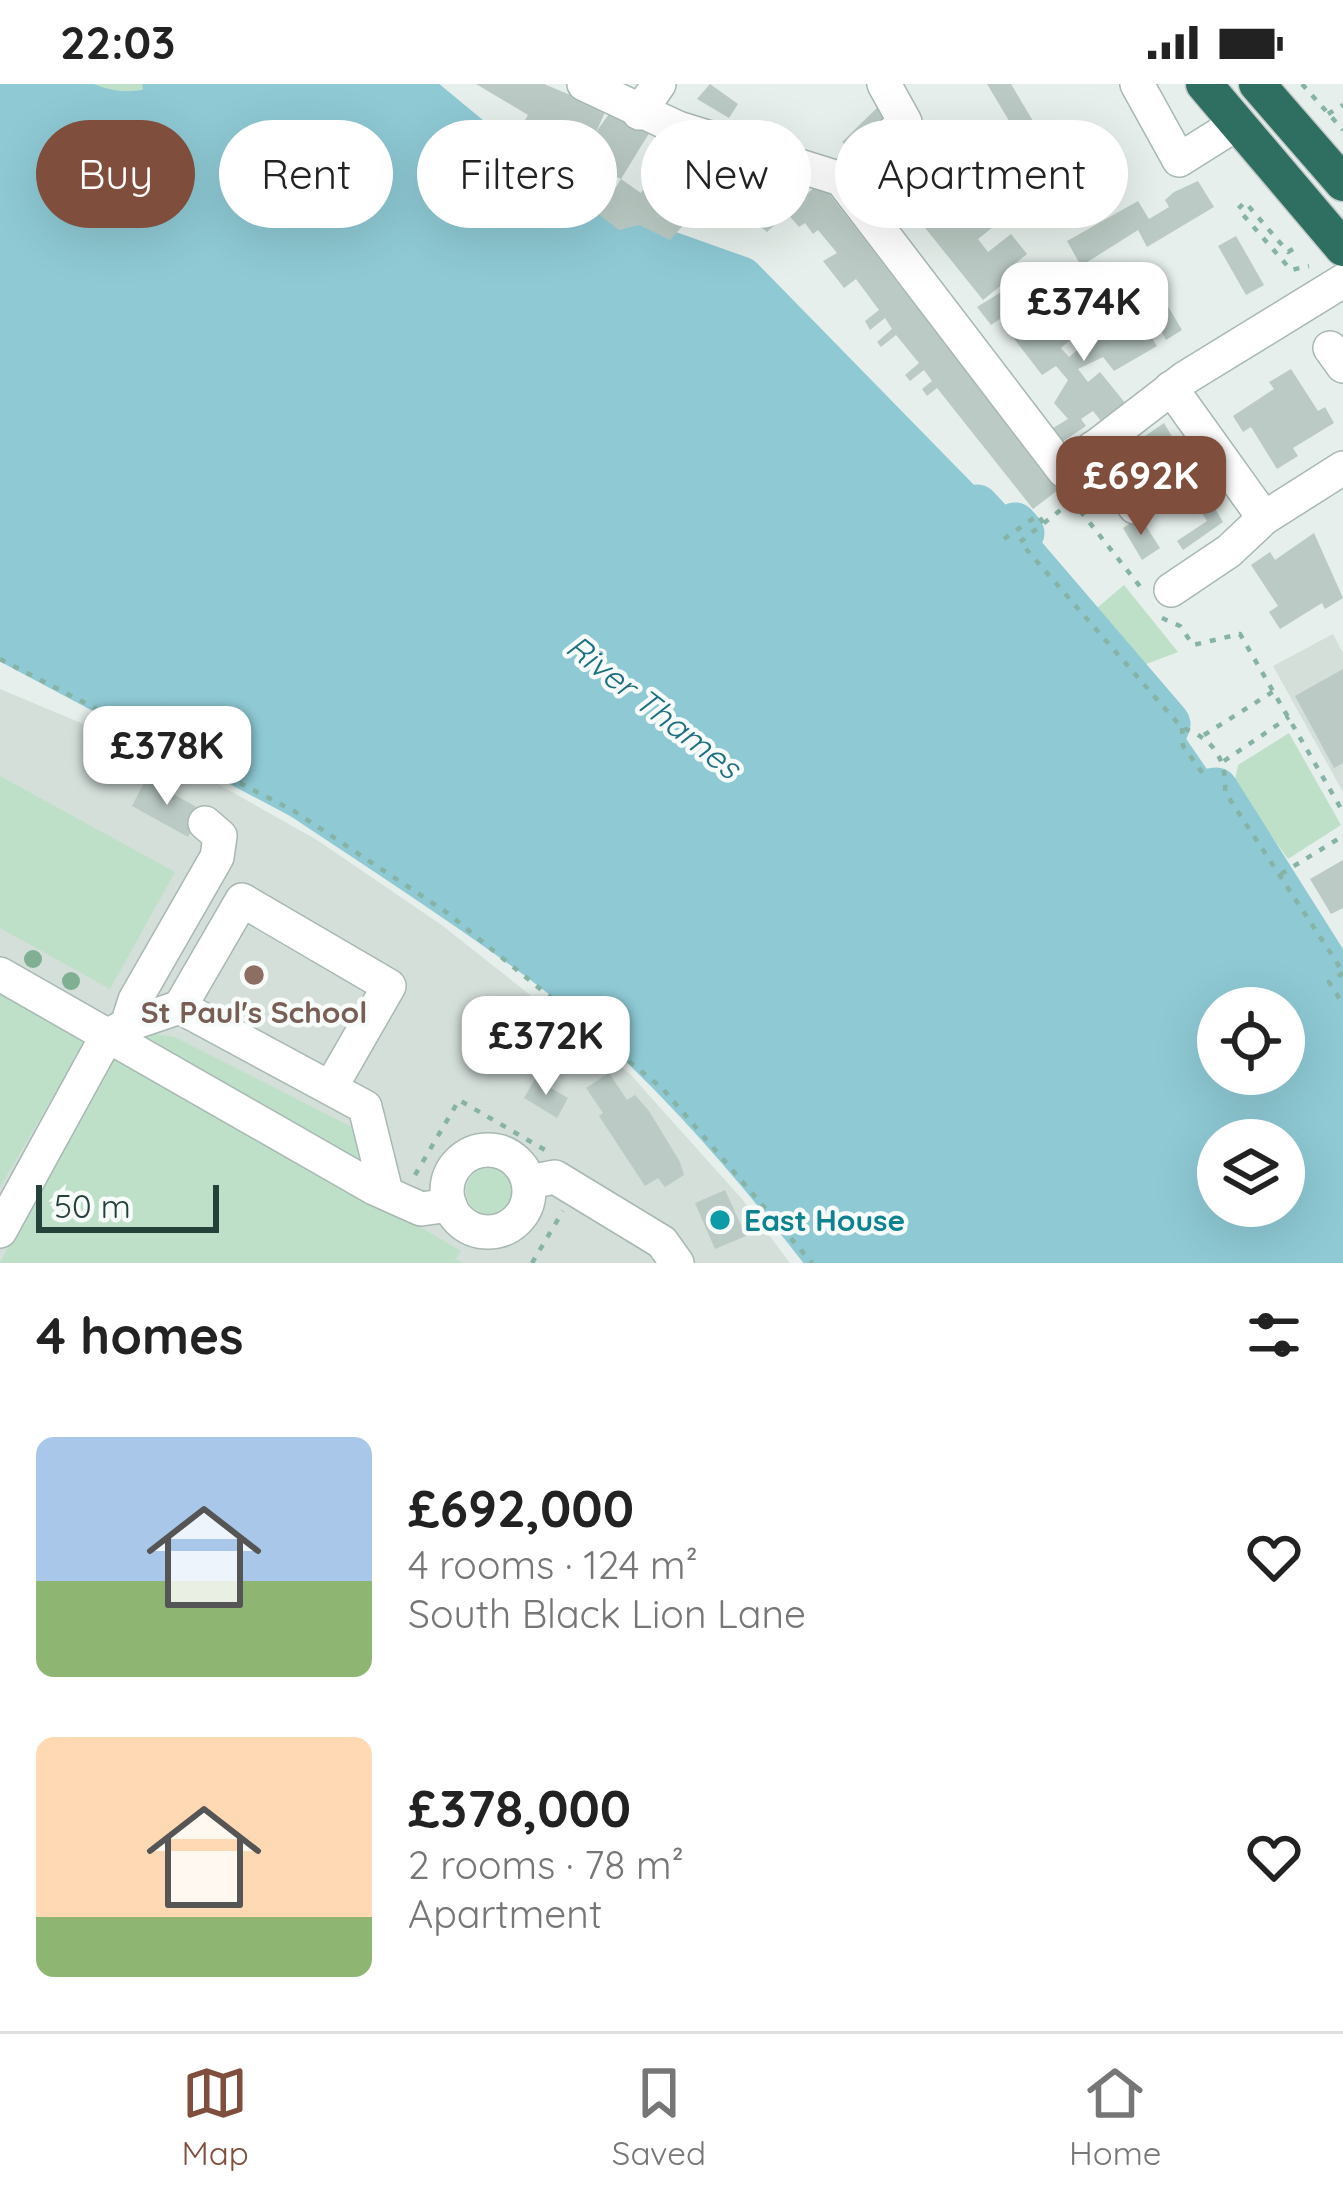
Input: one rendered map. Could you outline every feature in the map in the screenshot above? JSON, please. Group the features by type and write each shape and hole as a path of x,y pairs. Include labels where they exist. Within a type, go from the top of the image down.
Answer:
{"highway":[{"path":"1204,84 1238,123 1335,264"},
{"path":"1257,84 1343,182"}],"street":[{"path":"584,84 639,112 835,177"},
{"path":"639,112 659,84"},
{"path":"1137,84 1179,160 1238,123"},
{"path":"877,228 1068,486 1094,448 1335,264"},
{"path":"1171,388 1264,518"},
{"path":"1094,448 1135,507"},
{"path":"1171,590 1229,550 1264,518 1343,468"},
{"path":"0,1231 220,850 220,836 205,824"},
{"path":"117,1030 180,1007 242,900 389,986 331,1088"},
{"path":"0,974 117,1030 386,1192 421,1209 450,1205"},
{"path":"180,1007 364,1107 386,1192"},
{"path":"477,1151 504,1152 515,1159 529,1182 530,1196 518,1220 495,1247 467,1226 450,1205 449,1178 455,1166 477,1151"},
{"path":"529,1182 555,1177 663,1256"}],"path":[{"path":"1302,84 1343,130"},
{"path":"1328,114 1343,105"},
{"path":"1293,249 1288,252 1246,202 1238,209 1291,270 1335,264"},
{"path":"1068,486 1044,524 1020,542 1182,728 1204,735 1223,762 1225,792 1343,973 1329,982 1343,1004"},
{"path":"1004,539 1038,514 1044,524"},
{"path":"0,659 295,811 446,912 663,1089 812,1263"},
{"path":"1204,735 1274,691"},
{"path":"1223,762 1289,717 1343,812"},
{"path":"1182,728 1183,746 1206,778"},
{"path":"1281,874 1343,836"}],"shaded area":[{"path":"1333,634 1343,653 1343,792 1273,666"},
{"name":"St Paul's School","path":"0,689 193,770 317,840 443,926 630,1074 742,1199 790,1263 0,1263"}],"green space":[{"path":"53,84 165,84 167,103 139,113 107,112 77,101"},
{"path":"1124,585 1178,652 1136,668 1090,614"},
{"path":"1289,733 1341,825 1288,859 1234,785 1238,765"},
{"path":"0,776 175,872 110,989 0,928"},
{"path":"0,989 85,1042 0,1187"},
{"path":"142,1032 175,1037 362,1132 374,1182 132,1039"},
{"path":"109,1045 461,1251 456,1259 463,1263 0,1263"},
{"path":"489,1168 505,1175 512,1191 505,1207 489,1214 473,1207 466,1191 473,1175"}],"water":[{"name":"River Thames","path":"0,84 53,84 78,104 108,112 144,111 167,102 165,84 404,84 448,120 417,120 417,228 606,228 741,279 967,509 977,507 1002,534 1015,525 1022,533 1013,542 1168,724 1161,743 1195,792 1216,790 1329,969 1313,980 1343,1028 1343,1263 832,1263 697,1102 582,992 411,869 209,747 0,636"}],"building":[{"path":"476,84 544,84 606,110 601,120 525,120 528,115"},
{"path":"710,84 738,104 729,118 697,99"},
{"path":"987,84 1011,84 1032,120 1009,120"},
{"path":"883,102 892,112 885,120 865,120"},
{"path":"612,110 641,125 641,146 621,179 617,177 617,120 605,120"},
{"path":"621,179 641,193 641,226 616,228"},
{"path":"1198,181 1214,207 1147,247 1138,230 1081,266 1067,241 1090,228 1128,228 1128,207 1138,201 1149,219 1169,207 1165,200"},
{"path":"820,182 835,201 835,228 856,228 1058,490 1033,509 937,388 927,396 922,389 932,381 924,370 910,381 905,375 919,363 896,335 881,347 877,342 892,329 885,318 870,330 865,321 879,310 856,279 844,288 823,261 837,253 818,230 813,234 809,228 811,190"},
{"path":"645,228 681,228 670,240"},
{"path":"925,228 992,228 978,239 988,252 1011,234 1027,254 1005,272 1010,278 983,300"},
{"path":"1236,236 1264,285 1246,295 1218,246"},
{"path":"1006,289 1019,306 991,325 977,307"},
{"path":"1160,293 1182,330 1166,340 1145,301"},
{"path":"1113,308 1117,315 1126,312 1134,325 1141,321 1157,346 1114,371 1103,357 1078,369 1088,382 1100,372 1126,404 1101,421 1093,411 1081,419 1086,426 1062,442 1053,428 1068,419 1054,403 1068,380 1056,366 1042,375 1012,336 1037,320 1044,327 1061,313 1065,318 1070,314 1081,330 1061,348 1069,357 1105,327 1112,338 1120,333 1107,312"},
{"path":"1291,369 1318,411 1325,407 1334,423 1293,448 1298,456 1277,469 1251,427 1243,432 1233,416 1274,389 1269,382"},
{"path":"1164,423 1223,522 1183,550 1177,541 1207,521 1176,471 1141,496 1112,459"},
{"path":"1140,517 1160,548 1142,560 1123,528"},
{"path":"1314,533 1343,598 1325,609 1322,603 1280,629 1269,612 1278,606 1251,565 1270,552 1275,560"},
{"path":"1343,669 1343,763 1334,768 1295,696"},
{"path":"146,779 202,810 188,837 132,806"},
{"path":"1343,860 1343,908 1331,914 1310,879"},
{"path":"609,1073 627,1100 635,1095 649,1111 680,1162 684,1175 665,1187 658,1178 645,1186 599,1116 603,1113 586,1088"},
{"path":"535,1079 568,1098 557,1118 524,1098"},
{"name":"East House","path":"725,1190 746,1236 715,1249 695,1203"}],"waterway":[{"path":"53,84 77,101 123,114 154,110 167,103 165,84"},
{"path":"404,84 549,204 556,196 617,235 741,279 967,510 977,507 1003,535 944,559"},
{"path":"1003,534 1015,525 1022,533 1012,542 1168,724 1161,742 1196,793 1216,790 1329,969 1312,980 1343,1028"},
{"path":"0,636 304,798 328,788"},
{"path":"358,776 304,798 511,938 621,1026 732,1141 832,1263"}],"place":[{"name":"St Paul's School","path":"254,975"},
{"name":"East House","path":"720,1220"}]}
